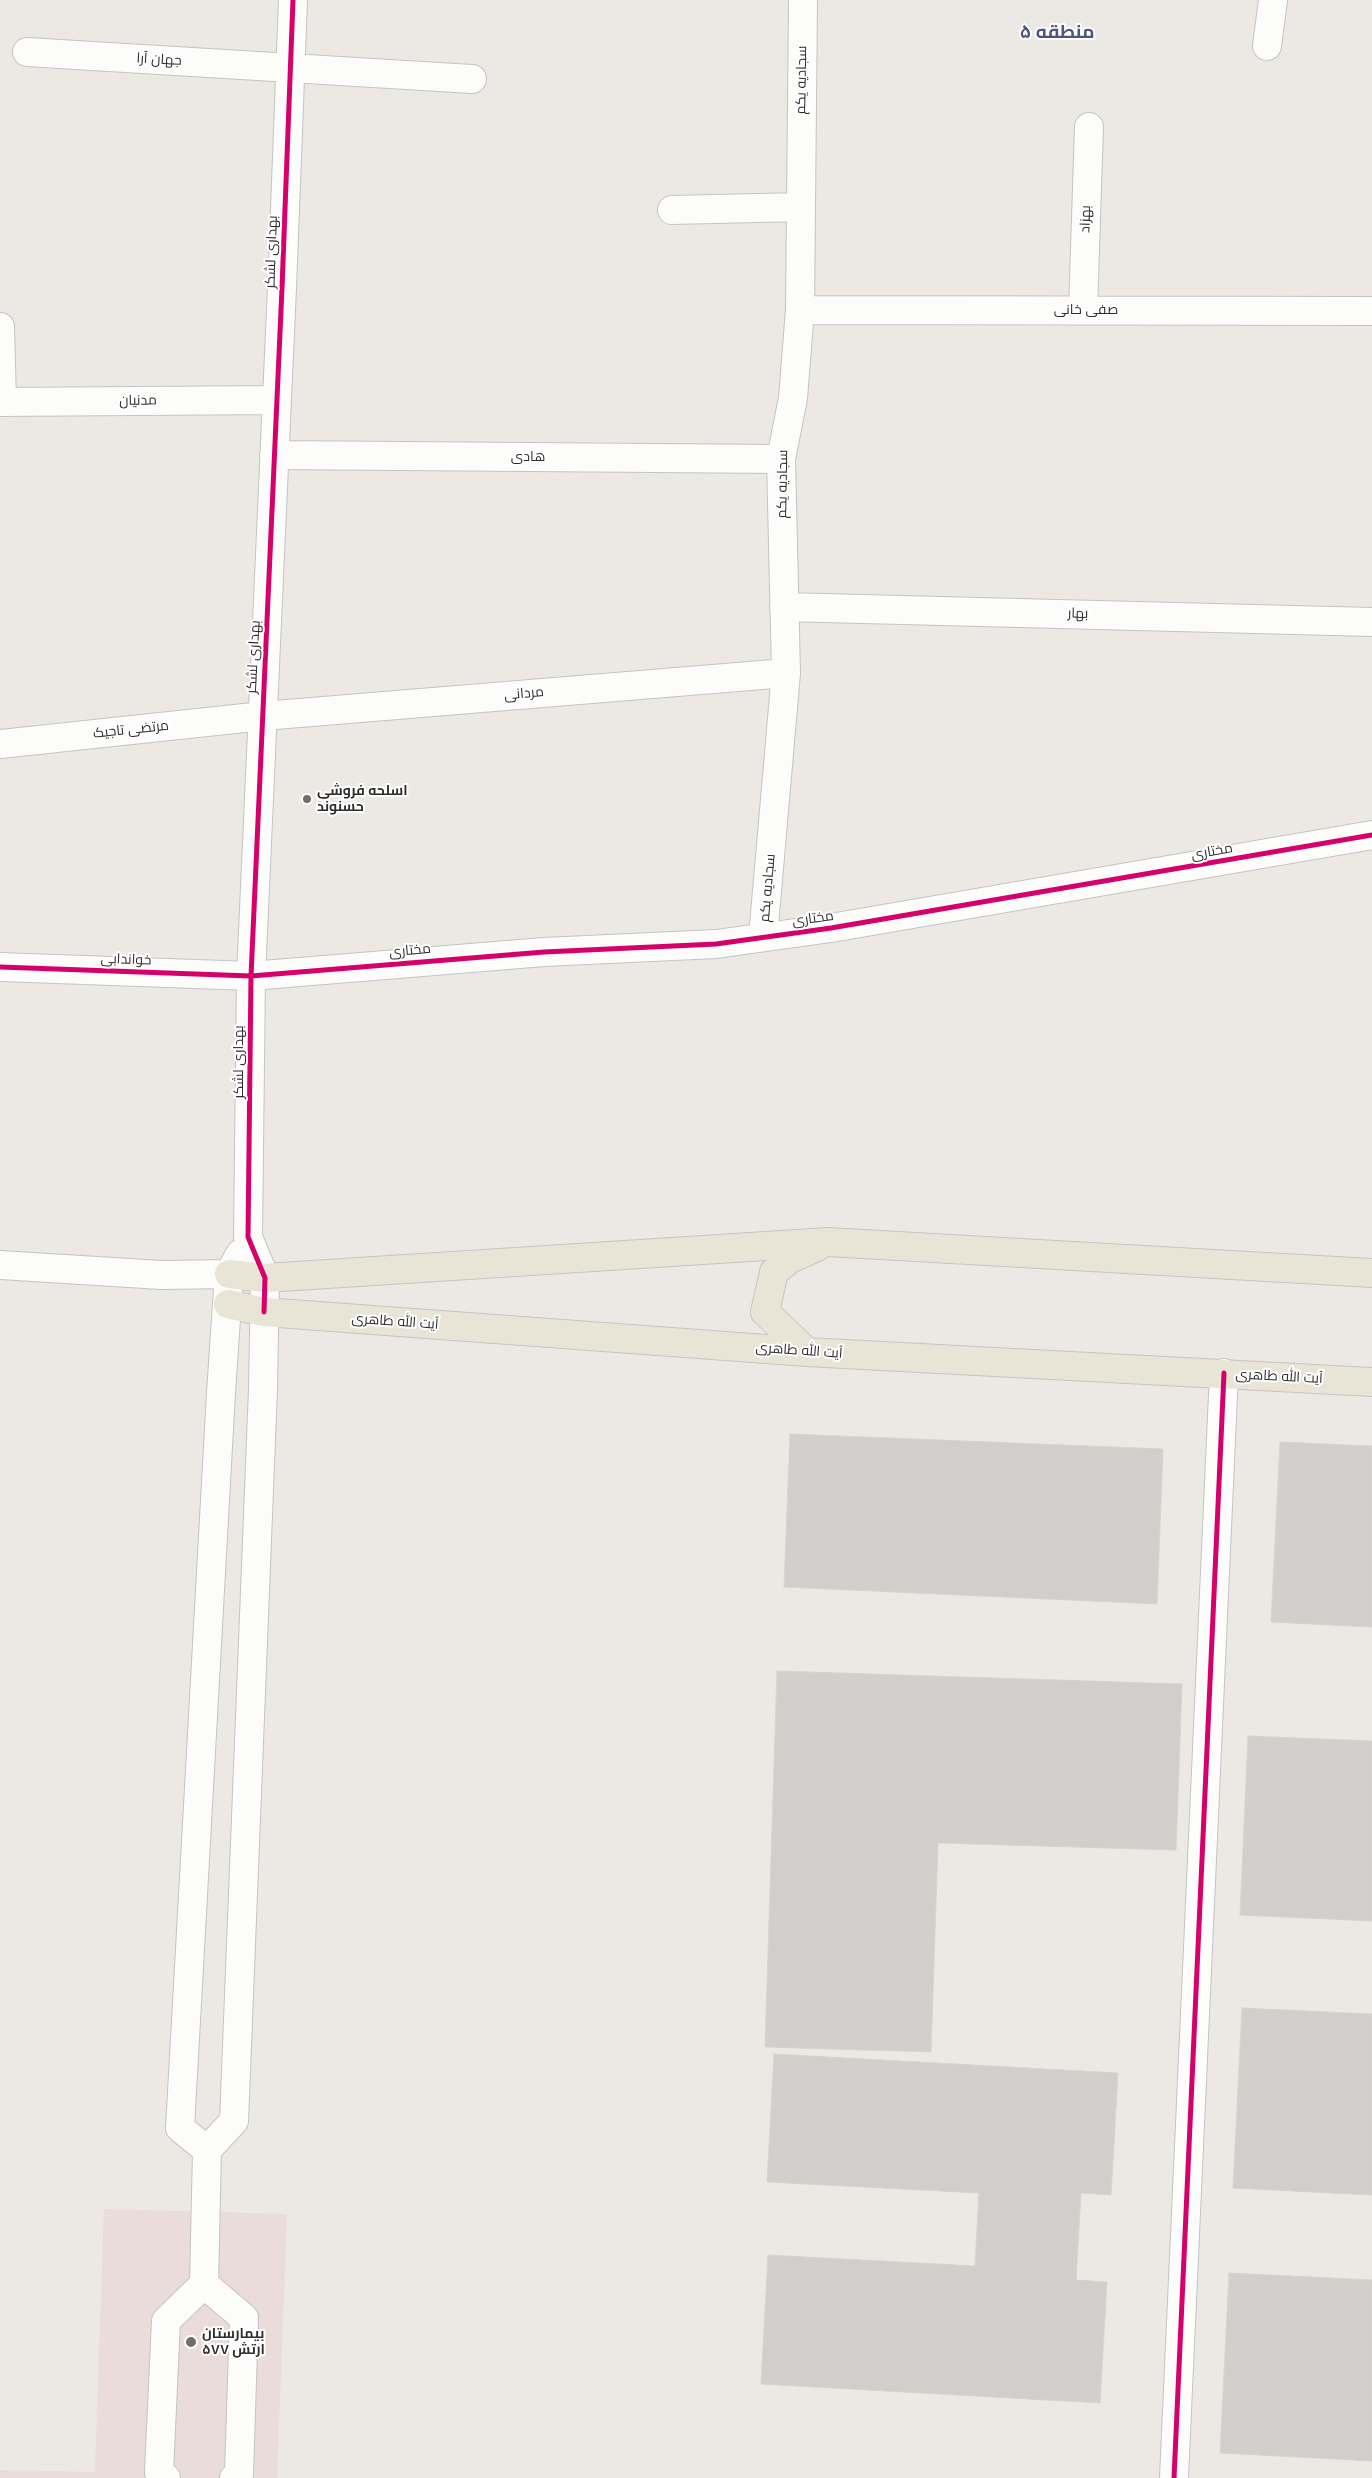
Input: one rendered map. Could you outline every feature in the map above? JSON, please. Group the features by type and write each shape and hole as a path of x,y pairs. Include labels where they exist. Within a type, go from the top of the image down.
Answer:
{"main road":[{"path":"230,1274 265,1278 828,1242 1372,1273"},
{"path":"807,1352 765,1312 774,1272 790,1259 828,1242"},
{"name":"آیت الله طاهری","path":"228,1304 264,1312 807,1352 1372,1382"}],"street":[{"name":"بهداری لشکر","path":"248,1237 230,1274 221,1393 180,2128 207,2150 234,2121 263,1389 265,1278 248,1237 251,976 277,400 292,0"},
{"name":"سجادیه یکم","path":"763,937 786,673 781,458 793,398 800,310 803,0"},
{"path":"1267,46 1274,0"},
{"name":"جهان آرا","path":"27,52 472,79"},
{"name":"بهزاد","path":"1083,310 1089,127"},
{"path":"672,210 801,207"},
{"name":"صفی خانی","path":"800,310 1372,311"},
{"path":"0,327 1,402"},
{"name":"مدنیان","path":"1,402 277,400"},
{"name":"هادی","path":"274,455 781,458"},
{"name":"بهار","path":"784,607 1372,622"},
{"name":"مردانی","path":"262,716 786,673"},
{"name":"مرتضی تاجیک","path":"0,744 262,716"},
{"name":"مختاری","path":"251,976 544,952 716,944 830,928 1372,835"},
{"name":"خواندابی","path":"0,967 251,976"},
{"path":"0,1265 160,1275 230,1274"},
{"path":"160,1275 228,1304"},
{"path":"1174,2478 1224,1373"},
{"path":"166,2478 159,2472 166,2321 204,2284 207,2150"},
{"path":"204,2284 244,2318 239,2474 234,2478"}],"shaded area":[{"name":"بیمارستان ۵۷۷ ارتش","path":"104,2209 287,2214 277,2478 0,2478 0,2470 95,2472"}],"building":[{"path":"790,1434 1163,1449 1157,1604 784,1587"},
{"path":"1280,1442 1372,1446 1372,1627 1271,1622"},
{"path":"777,1671 1182,1684 1176,1850 938,1843 931,2052 765,2047"},
{"path":"1248,1736 1372,1741 1372,1921 1240,1915"},
{"path":"1242,2008 1372,2014 1372,2195 1233,2188"},
{"path":"774,2054 1118,2073 1111,2195 1081,2193 1076,2280 1107,2282 1100,2403 761,2384 768,2255 975,2266 979,2193 767,2182"},
{"path":"1229,2273 1372,2280 1372,2461 1220,2453"}],"cycle path":[{"path":"264,1312 265,1278 248,1237 251,976 293,0"},
{"path":"0,967 251,976 544,952 716,944 831,928 1372,835"},
{"path":"1174,2478 1224,1373"}],"place":[{"name":"اسلحه فروشی حسنوند","path":"307,799"},
{"name":"بیمارستان ۵۷۷ ارتش","path":"191,2342"}],"district":[{"name":"منطقه ۵","path":"1057,33"}]}
